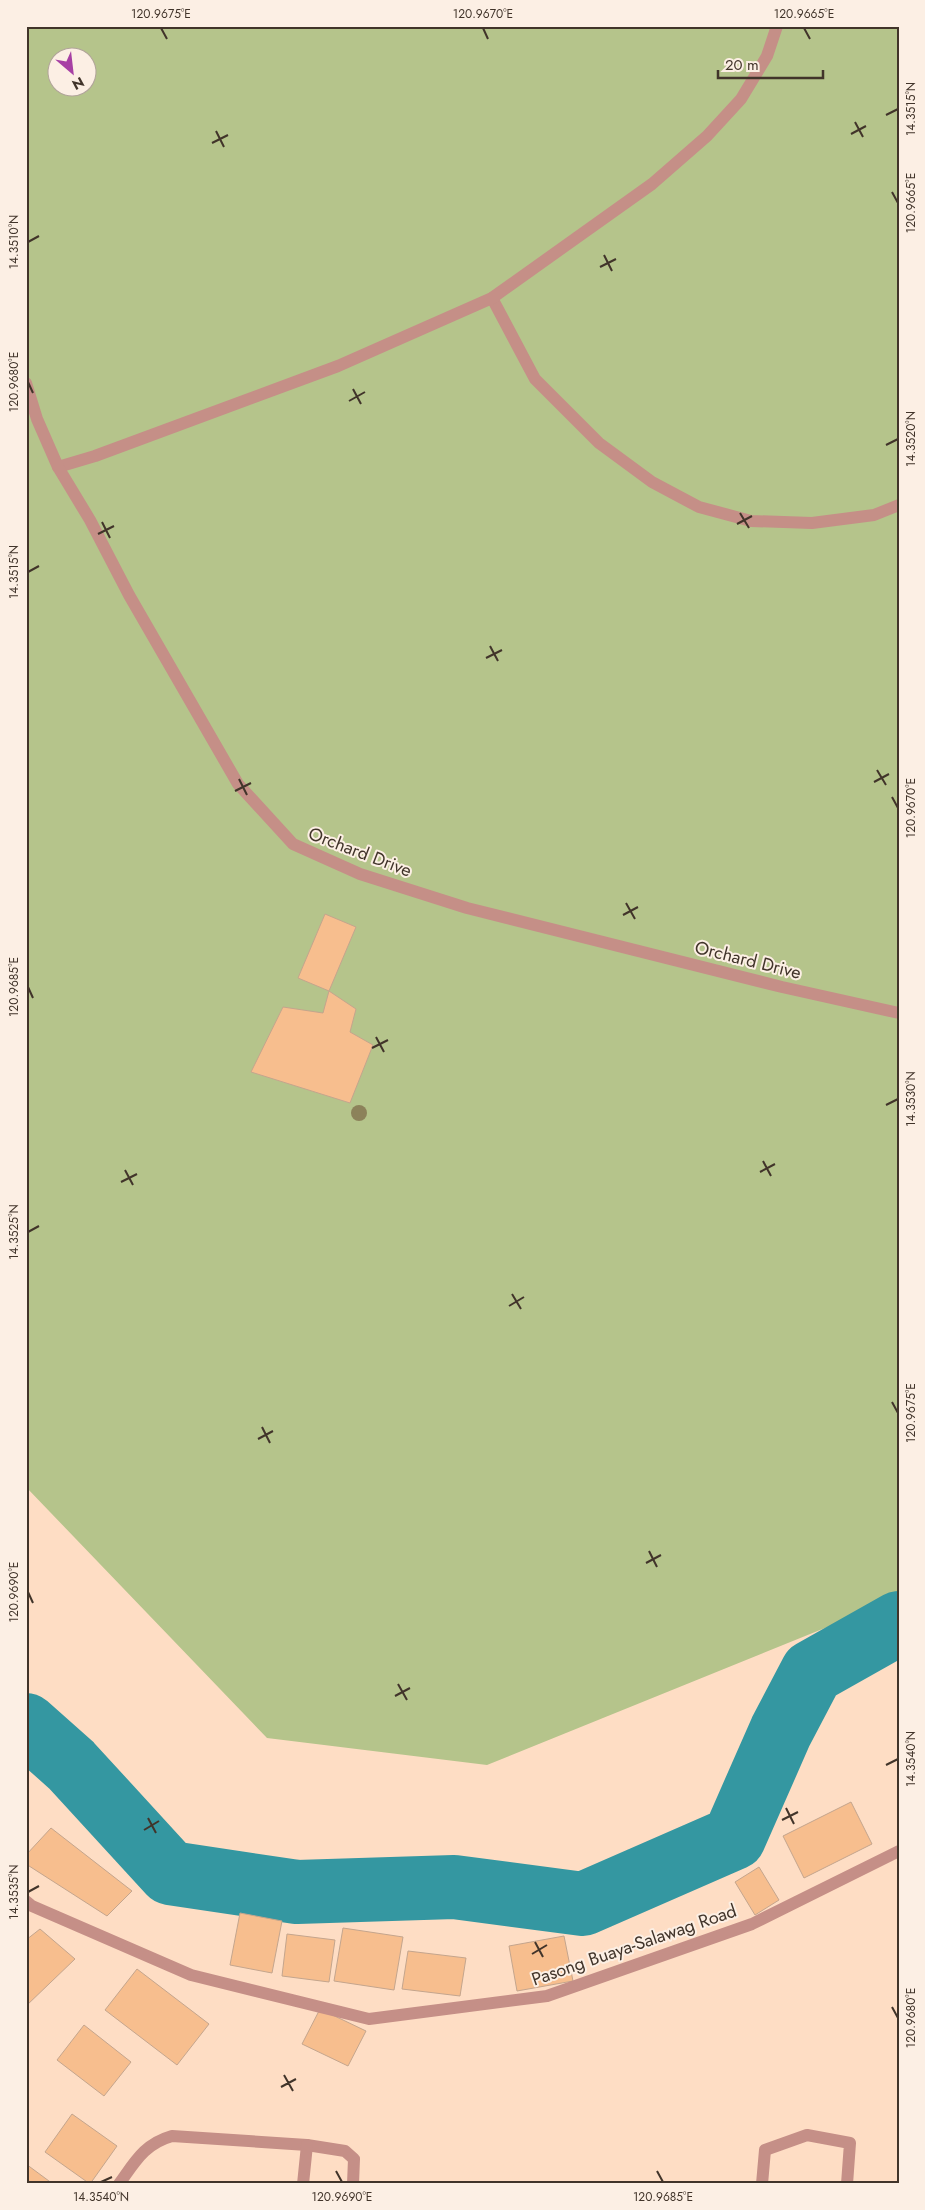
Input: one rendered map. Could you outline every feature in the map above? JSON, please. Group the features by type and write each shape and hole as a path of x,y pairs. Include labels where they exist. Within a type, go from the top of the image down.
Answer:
{"street":[{"path":"58,467 96,456 338,366 492,298 652,184 707,136 741,99 767,56 777,26"},
{"path":"492,298 535,378 541,385 599,443 652,482 699,507 751,521 812,523 874,515 899,505"},
{"name":"Orchard Drive","path":"26,372 37,419"},
{"name":"Orchard Drive","path":"26,383 37,419 58,467 90,520 130,595 238,784 292,844 360,874 468,908 782,987 899,1013"},
{"name":"Pasong Buaya-Salawag Road","path":"26,1901 32,1906 191,1975 369,2019 547,1996 752,1924 899,1851"},
{"path":"762,2184 765,2150 807,2134 850,2144 847,2184"},
{"path":"119,2184 146,2148 159,2140 172,2136 307,2145 345,2151 354,2159 353,2184"},
{"path":"303,2184 307,2145"}],"green space":[{"path":"26,26 899,26 899,1598 487,1765 267,1738 26,1487"}],"building":[{"path":"325,914 356,927 329,991 298,978"},
{"path":"329,991 356,1009 350,1032 373,1045 350,1103 251,1072 283,1007 323,1013"},
{"path":"851,1802 872,1844 804,1878 783,1836"},
{"path":"51,1828 132,1891 107,1916 26,1864 26,1855"},
{"path":"759,1867 779,1900 755,1915 735,1882"},
{"path":"240,1913 282,1921 272,1973 230,1965"},
{"path":"343,1928 403,1937 394,1990 334,1981"},
{"path":"40,1929 75,1959 26,2006 26,1940"},
{"path":"287,1934 335,1940 329,1982 282,1976"},
{"path":"564,1936 573,1981 517,1991 509,1946"},
{"path":"408,1951 466,1958 460,1996 402,1989"},
{"path":"137,1969 209,2024 177,2065 105,2010"},
{"path":"320,2009 366,2031 348,2066 302,2044"},
{"path":"84,2025 131,2062 104,2096 57,2060"},
{"path":"72,2114 117,2146 90,2184 45,2152"},
{"path":"26,2164 53,2184 26,2184"}],"waterway":[{"path":"26,1725 71,1765 170,1873 297,1892 454,1887 583,1904 734,1838 781,1731 812,1672 899,1623"}]}
